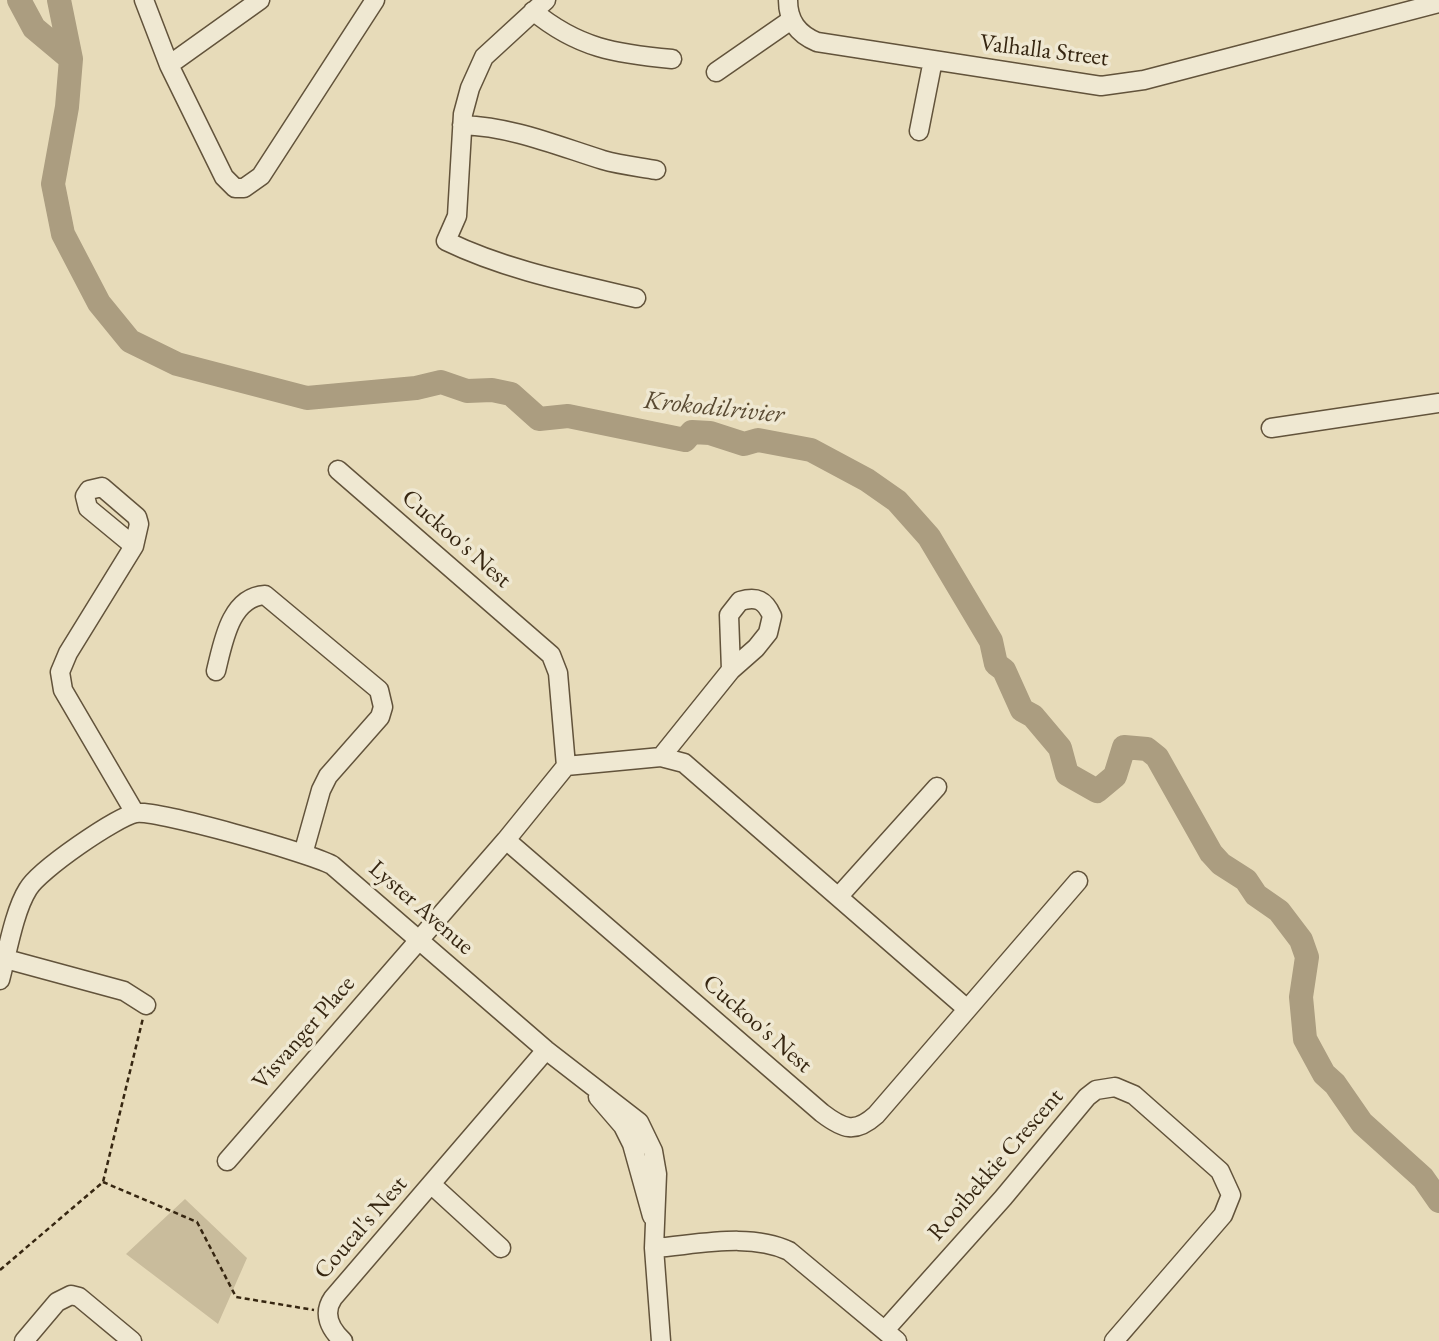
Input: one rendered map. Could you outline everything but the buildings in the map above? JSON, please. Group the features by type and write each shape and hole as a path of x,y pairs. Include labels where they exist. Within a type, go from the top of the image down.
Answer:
{"street":[{"path":"144,0 169,65 224,177 235,188 244,188 261,176 375,0"},
{"path":"169,65 260,0"},
{"path":"716,72 791,20 788,0"},
{"name":"Valhalla Street","path":"791,20 797,31 817,42 1088,85 1117,85 1439,4"},
{"path":"636,298 547,277 469,253 446,242 457,216 462,125 470,88 484,57 540,6 556,30 587,45 617,54 672,59"},
{"path":"919,131 933,60"},
{"path":"462,125 494,126 522,132 606,161 656,170"},
{"path":"1271,428 1439,404"},
{"name":"Cuckoo's Nest","path":"338,470 551,655 558,673 566,766"},
{"path":"0,980 26,891 36,877 63,855 135,813 63,690 60,672 68,653 134,546"},
{"path":"215,671 225,638 242,605 248,599 265,595 379,690 383,707 380,717 328,776 321,790 303,853"},
{"path":"661,757 731,670"},
{"path":"419,938 506,840 566,766 661,757 684,763 966,1008"},
{"path":"839,896 937,787"},
{"name":"Lyster Avenue","path":"135,813 169,818 303,853 344,874 546,1050 624,1107 646,1134 657,1174 654,1248 661,1341"},
{"name":"Cuckoo's Nest","path":"506,840 822,1113 848,1129 858,1128 876,1115 966,1008 1079,881"},
{"name":"Visvanger Place","path":"227,1161 419,938"},
{"path":"6,960 124,991 146,1005"},
{"name":"Coucal's Nest","path":"343,1341 332,1328 327,1312 333,1298 546,1050"},
{"name":"Rooibekkie Crescent","path":"654,1248 741,1242 776,1244 789,1251 891,1336 1080,1104 1096,1090 1115,1087 1134,1095 1220,1171 1231,1195 1223,1215 1114,1341"},
{"name":"Coucal's Nest","path":"431,1184 500,1248"},
{"path":"24,1341 57,1303 71,1295 79,1297 132,1341"}],"path":[{"path":"0,1270 103,1182 146,1005"},
{"path":"103,1182 197,1222 236,1297 327,1312"}],"shaded area":[{"path":"185,1199 247,1258 218,1324 126,1254"}],"waterway":[{"name":"Krokodilrivier","path":"19,0 34,28 71,59"},
{"name":"Krokodilrivier","path":"59,0 71,59 67,107 53,184 63,234 99,303 130,341 177,364 307,398 416,388 441,382 467,391 492,390 511,394 539,419 568,416 685,440 692,432 710,433 744,444 758,440 811,450 867,480 897,501 929,537 991,641 996,664 1004,670 1022,710 1033,716 1060,748 1067,774 1097,791 1115,776 1124,747 1147,749 1157,757 1211,853 1221,864 1246,880 1256,895 1279,911 1301,940 1307,957 1301,997 1305,1039 1324,1074 1335,1084 1362,1123 1423,1178 1439,1201"}]}
